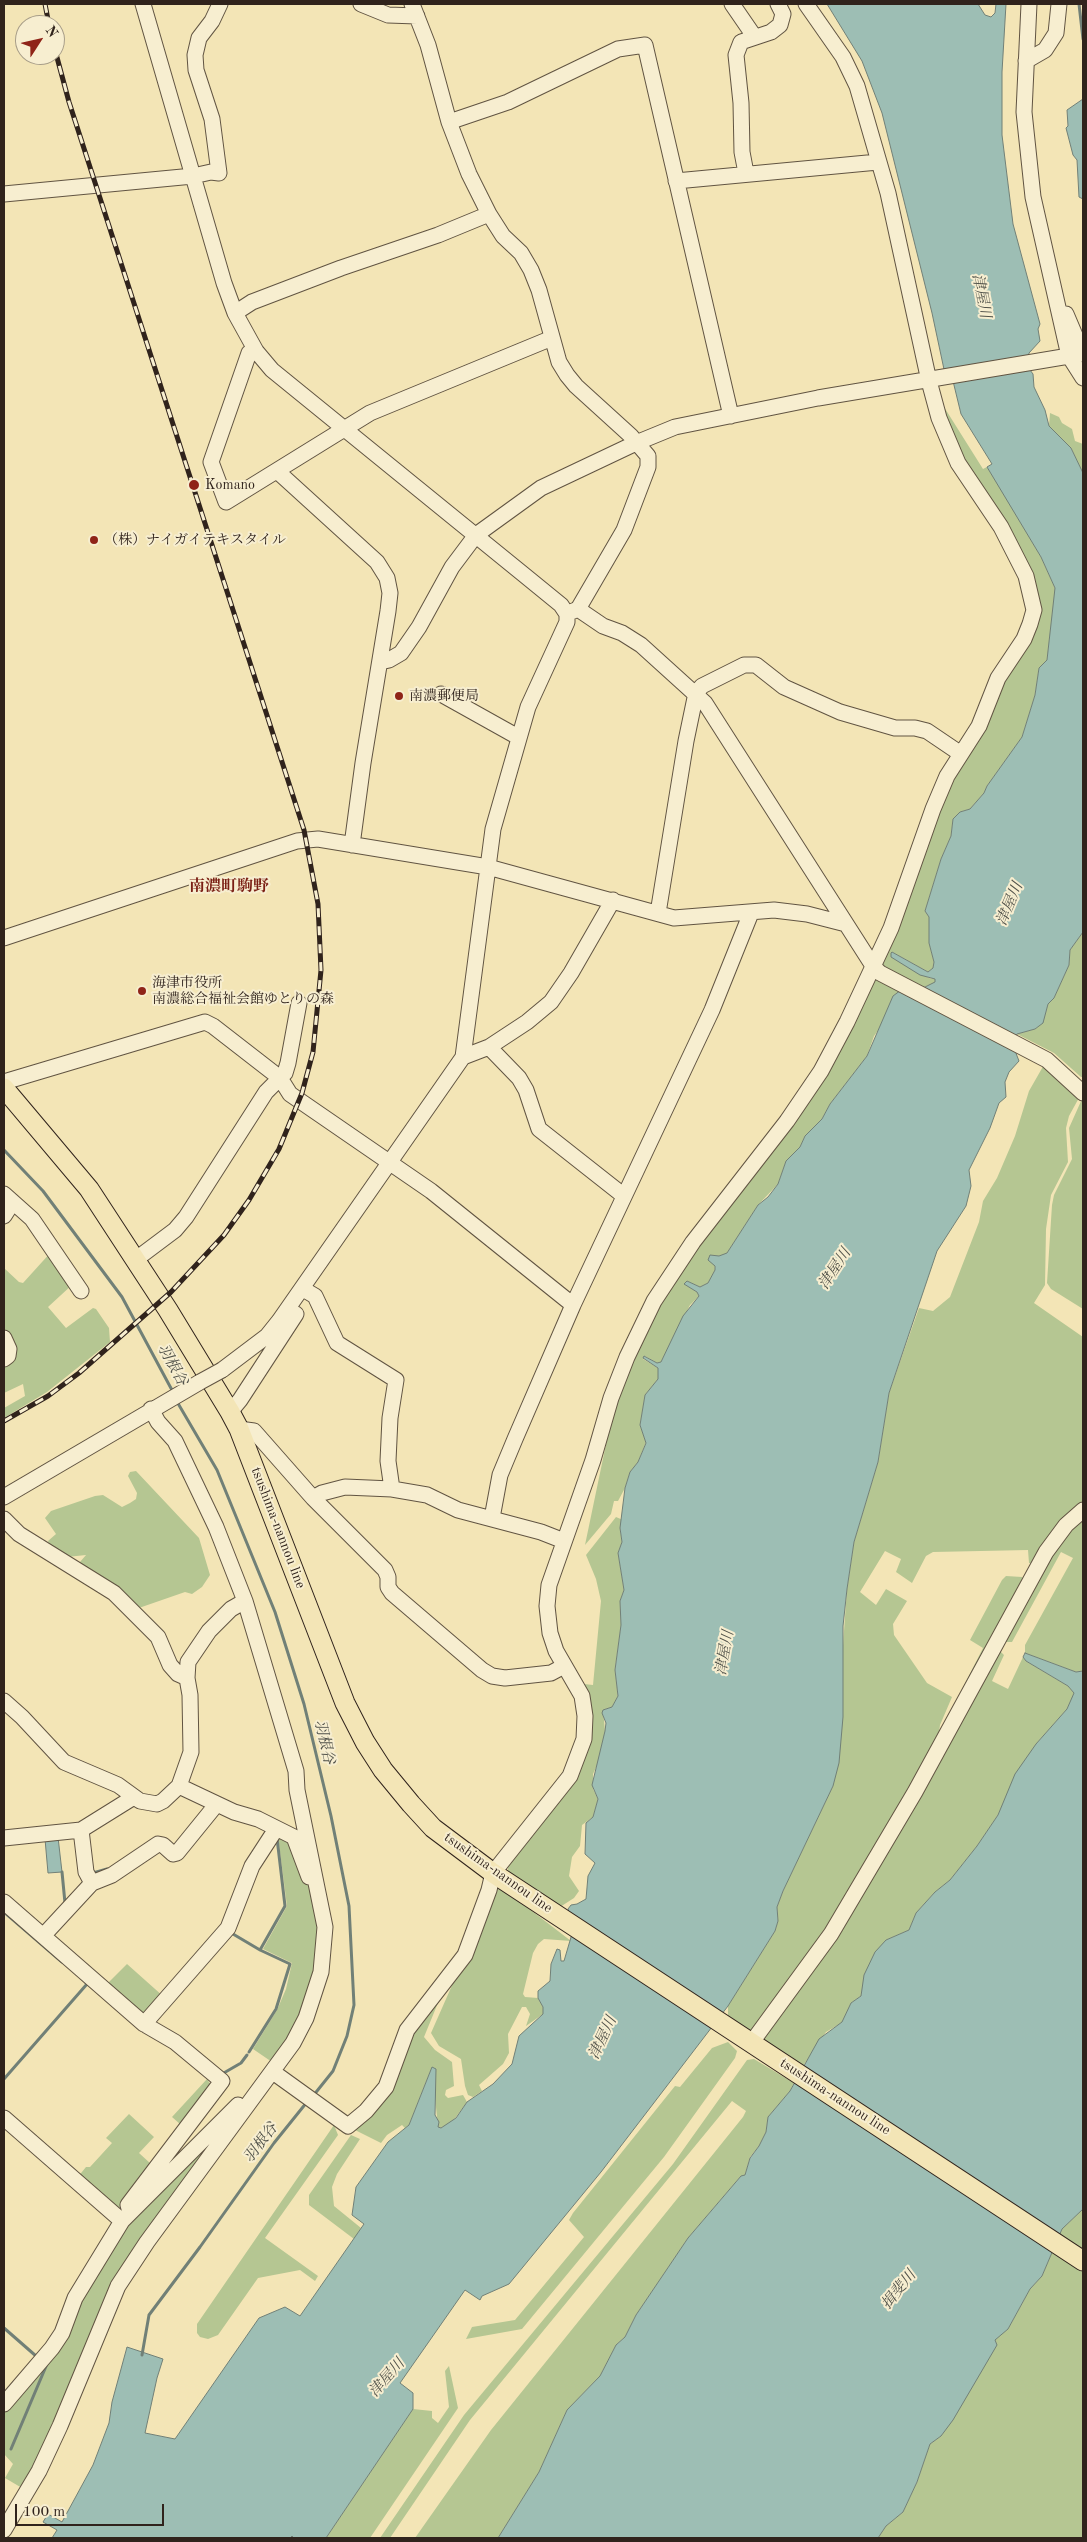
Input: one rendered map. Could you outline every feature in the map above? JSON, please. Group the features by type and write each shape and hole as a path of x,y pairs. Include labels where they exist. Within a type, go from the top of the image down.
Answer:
{"main road":[{"name":"tsushima-nannou line","path":"4,1088 89,1189 168,1310 230,1412 239,1429 345,1703 365,1742 383,1770 433,1828 522,1892 1083,2261"}],"street":[{"path":"143,4 224,283 235,313 256,351 272,370 561,605 603,626 622,633 641,645 696,694 705,703 876,969 1036,1053 1066,1075 1083,1093"},
{"path":"4,194 193,176 211,172 220,173 212,119 196,70 196,55 199,38 212,21 220,4"},
{"path":"4,1497 155,1407 222,1370 267,1336 303,1289 389,1161 463,1057 493,829 518,737 528,707 567,622 624,530 648,467 648,456 567,375 559,362 539,290 531,270 521,253 503,236 489,214 469,174 449,122 438,79 414,10 388,15 361,4"},
{"path":"732,4 754,36"},
{"path":"746,173 742,152 741,103 736,55 741,42 754,36 771,32 780,25 783,14 778,4"},
{"path":"277,2075 348,2126 366,2111 386,2087 407,2030 465,1955 489,1890 493,1872 558,1794 570,1776 579,1758 584,1739 582,1696 564,1666 550,1633 547,1606 549,1585 593,1460 611,1398 627,1357 654,1301 693,1242 788,1121 821,1071 876,969 933,809 947,776 979,726 998,678 1024,639 1034,610 1026,576 1018,558 950,447 929,382 888,193 878,162 874,138 857,86 843,57 806,4"},
{"path":"1029,4 1024,112 1033,197 1070,356 1083,378"},
{"path":"1026,61 1046,50 1056,33 1059,4"},
{"path":"449,122 508,102 618,49 645,45 731,416"},
{"path":"676,181 878,162"},
{"path":"235,313 252,302 341,268 438,235 489,214"},
{"path":"256,351 249,353 211,462 226,502 344,427 370,413 552,338"},
{"path":"380,662 389,660 401,653 419,627 452,566 476,535 541,488 636,443 675,427 818,398 929,382 1070,356"},
{"path":"277,471 377,562 387,578 390,593 362,763 352,846"},
{"path":"658,913 680,792 686,741 696,694 702,686 744,665 756,665 784,687 840,712 895,728 915,728 927,731 961,754"},
{"path":"441,694 518,737"},
{"path":"4,938 297,841 318,839 352,846 438,857 488,867 674,918 774,910 806,914 846,924"},
{"path":"463,1057 489,1047 527,1022 551,1002 571,973 613,900"},
{"path":"492,1518 500,1475 574,1305 712,1010 751,913"},
{"path":"135,1260 175,1230 186,1218 266,1092 285,1072 299,1003"},
{"path":"4,1082 206,1022 214,1026 280,1078 290,1094 302,1104 389,1161 483,1231 574,1305"},
{"path":"489,1047 519,1078 526,1090 539,1129 624,1196"},
{"path":"4,1216 9,1198 32,1219 81,1291"},
{"path":"230,1412 240,1400 299,1308 303,1289"},
{"path":"303,1289 315,1296 337,1343 396,1380 390,1418 388,1462 392,1489"},
{"path":"4,1338 9,1349 8,1356 4,1359"},
{"path":"4,2404 48,2354 62,2334 75,2298 126,2217 241,2102 254,2095 277,2075 306,2018 321,1972 325,1927 298,1790 296,1771 245,1601 216,1527 187,1463 175,1441 158,1422 155,1407"},
{"path":"239,1429 254,1432 313,1498 385,1570 388,1577 388,1587 392,1593 482,1670 492,1676 505,1678 551,1673 564,1666"},
{"path":"313,1498 322,1493 345,1487 392,1489 427,1495 458,1510 492,1518 564,1540"},
{"path":"752,2042 836,1926 915,1792 1046,1552 1066,1525 1083,1510"},
{"path":"4,1519 19,1534 114,1593 158,1637 170,1665 178,1674 187,1678"},
{"path":"4,1701 22,1717 64,1762 118,1785 134,1797 157,1804 179,1786 191,1752 190,1696 187,1678 188,1662 209,1631 231,1609 245,1601"},
{"path":"179,1786 216,1805 258,1819 294,1837 306,1872 318,1887"},
{"path":"4,1838 81,1830 134,1797"},
{"path":"43,1936 92,1883 112,1875 158,1844 163,1845 173,1854 176,1853 216,1805"},
{"path":"144,2024 228,1928 252,1866 276,1829"},
{"path":"81,1830 86,1872 92,1883"},
{"path":"4,1902 144,2024 176,2042 222,2081 128,2205 126,2217"},
{"path":"4,2530 39,2472 118,2286 254,2095"},
{"path":"4,2118 126,2217"}],"green space":[{"path":"939,399 983,469 987,467 999,485 1041,557 1055,588 1055,595 1047,661 1039,668 1035,695 1022,737 984,793 970,809 960,812 953,819 951,836 941,859 925,911 929,917 929,943 934,962 933,968 928,972 892,952 929,978 935,979 933,984 920,988 882,971 879,958 937,810 1035,598 963,463"},
{"path":"1050,413 1059,417 1062,423 1072,429 1075,441 1083,444 1083,473 1071,448 1049,426"},
{"path":"1083,932 1083,1077 1081,1077 1054,1053 1017,1034 1035,1029 1042,1023 1048,1004 1054,998 1069,965 1070,950"},
{"path":"876,973 878,980 907,991 874,1036 867,1056 830,1104 822,1119 805,1136 800,1147 786,1161 778,1184 758,1205 727,1253 724,1256 714,1256 715,1270 708,1283 700,1287 687,1281 685,1284 697,1292 699,1296 690,1305 661,1362 657,1363 645,1356 643,1359 658,1368 658,1379 645,1395 640,1425 646,1442 638,1462 630,1472 618,1501 614,1501 611,1514 585,1545 615,1401 661,1303 697,1245 790,1126"},
{"path":"1045,1063 1080,1096 1069,1116 1066,1128 1068,1162 1051,1195 1046,1229 1045,1285 1034,1303 1083,1337 1083,1505 1034,1564 1029,1563 1028,1550 933,1552 926,1556 912,1583 896,1572 901,1559 885,1551 860,1592 876,1605 886,1589 907,1601 893,1624 894,1635 927,1683 952,1697 940,1725 938,1740 860,1881 754,2032 747,2033 728,2023 728,2006 775,1931 778,1921 777,1907 783,1891 833,1786 847,1589 854,1542 878,1462 889,1393 919,1308 933,1311 950,1297 979,1222 983,1201 997,1178 1015,1136 1029,1091"},
{"path":"1082,1099 1083,1309 1051,1289 1047,1283 1052,1205 1054,1195 1072,1159 1069,1128"},
{"path":"52,1251 73,1284 48,1307 66,1328 93,1308 96,1309 109,1328 110,1342 47,1392 4,1418 4,1408 25,1396 23,1384 4,1393 4,1364 11,1348 4,1329 4,1268 19,1282 23,1283"},
{"path":"136,1471 199,1538 210,1575 202,1587 192,1594 185,1592 136,1609 81,1565 80,1562 86,1555 67,1557 49,1544 48,1541 56,1534 45,1518 51,1511 95,1496 103,1495 122,1507 130,1503 136,1499 137,1493 128,1476 130,1472"},
{"path":"1083,1516 1083,1671 1076,1672 1025,1653 1025,1645 1073,1558 1061,1552 1012,1642 1002,1642 1052,1551"},
{"path":"616,1517 623,1520 620,1528 622,1542 618,1553 624,1590 620,1601 621,1625 615,1669 618,1696 612,1707 603,1710 605,1731 600,1759 593,1774 593,1789 598,1799 593,1817 582,1825 580,1846 572,1857 569,1876 579,1891 574,1898 560,1907 509,1874 507,1865 574,1781 584,1684 593,1685 601,1601 596,1579 586,1555"},
{"path":"1006,1576 1022,1577 1025,1582 952,1709 983,1648 970,1640 1002,1580"},
{"path":"998,1649 1004,1655 992,1681 1008,1689 1023,1657 1026,1661 1068,1686 1074,1693 1073,1698 1067,1709 1036,1744 998,1815 977,1846 950,1880 935,1892 916,1913 909,1930 886,1940 861,1996 851,2003 843,2022 826,2032 799,2072 763,2046 763,2034"},
{"path":"278,1836 293,1841 315,1894 319,1947 311,1990 287,2041 272,2062 253,2049 277,2010 286,1989 292,1963 263,1949 287,1906"},
{"path":"495,1888 506,1891 571,1941 544,1939 538,1944 533,1953 523,1994 525,1997 538,1998 543,2007 543,2014 526,2026 530,2014 526,2007 522,2007 508,2034 509,2053 503,2064 479,2085 482,2091 473,2097 468,2095 465,2086 461,2059 439,2046 431,2033"},
{"path":"127,1964 164,1997 147,2017 106,1985"},
{"path":"440,1998 424,2037 435,2050 452,2062 454,2086 446,2090 445,2095 448,2098 463,2095 467,2102 453,2121 441,2128 438,2127 432,2067 409,2125 405,2128 402,2125 387,2135 381,2143 355,2130 379,2107 412,2031"},
{"path":"728,2042 737,2051 735,2058 664,2157 522,2329 466,2339 472,2327 515,2320 584,2237 569,2220 573,2213 675,2086 680,2087 712,2048"},
{"path":"754,2059 794,2083 790,2091 768,2117 766,2132 759,2146 750,2157 745,2175 740,2177 688,2238 636,2315 625,2337 616,2345 600,2376 567,2410 539,2472 498,2538 415,2538 491,2430 743,2117 746,2111 732,2101 470,2420 390,2538 380,2538 464,2415 673,2164 747,2060"},
{"path":"207,2079 211,2085 180,2124 172,2117"},
{"path":"238,2108 131,2255 57,2424 22,2488 5,2478 13,2464 4,2454 4,2408 83,2293 126,2223"},
{"path":"129,2114 154,2137 139,2153 151,2164 121,2204 118,2212 77,2178 112,2143 106,2138"},
{"path":"334,2125 338,2135 265,2238 318,2276 315,2281 300,2270 258,2278 218,2335 208,2339 200,2337 197,2333 197,2324"},
{"path":"351,2135 360,2139 337,2174 332,2187 334,2206 361,2228 354,2239 309,2205 309,2195"},
{"path":"1083,2209 1083,2538 878,2538 886,2526 903,2512 917,2482 930,2444 941,2436 996,2345 994,2340 1008,2329 1030,2289 1042,2276 1062,2229"},
{"path":"449,2366 458,2408 370,2538 326,2538 413,2409 432,2411 432,2418 438,2423 449,2407 445,2371"}],"water":[{"name":"津屋川","path":"827,4 978,4 985,15 991,17 995,13 996,4 1006,4 1002,72 1002,135 1013,224 1040,324 1038,329 1040,341 1029,353 1027,366 1033,374 1034,387 1045,410 1049,426 1071,448 1083,473 1083,932 1070,950 1069,965 1054,998 1048,1004 1043,1023 1035,1029 1017,1034 1012,1043 1019,1061 1009,1072 1005,1082 1006,1097 999,1103 990,1128 969,1170 971,1186 966,1206 937,1251 889,1393 878,1462 854,1542 847,1589 843,1626 843,1717 839,1763 833,1786 783,1891 777,1907 778,1921 775,1931 728,2006 601,2172 509,2284 482,2296 480,2300 465,2290 400,2383 413,2393 413,2409 326,2538 294,2538 292,2536 290,2538 52,2538 57,2530 43,2522 48,2514 62,2522 93,2465 109,2423 112,2402 127,2347 163,2359 145,2433 175,2439 259,2318 285,2307 300,2316 364,2224 352,2215 356,2187 388,2142 409,2125 432,2067 436,2069 435,2115 439,2122 438,2127 441,2128 456,2118 467,2102 493,2084 512,2064 519,2036 543,2014 538,1991 550,1981 551,1964 557,1949 560,1950 561,1961 564,1961 574,1927 568,1909 571,1905 586,1899 588,1876 595,1863 585,1854 586,1823 593,1817 598,1799 592,1785 605,1731 606,1723 602,1713 603,1710 612,1707 618,1696 615,1670 621,1625 620,1601 624,1590 618,1553 622,1542 620,1528 625,1488 630,1472 638,1462 646,1443 640,1425 645,1395 658,1379 658,1368 643,1358 644,1356 657,1363 661,1362 683,1316 699,1296 697,1292 684,1284 687,1281 700,1287 708,1283 715,1270 715,1266 708,1260 710,1255 719,1256 727,1253 758,1205 768,1197 778,1184 786,1161 800,1147 805,1136 822,1119 830,1104 867,1056 893,996 901,990 925,987 935,982 935,979 920,975 891,957 891,953 928,972 933,968 934,962 929,943 929,917 925,911 941,859 951,836 953,819 960,812 970,809 984,793 1022,737 1035,695 1039,668 1047,660 1055,588 1041,557 987,467 992,464 961,414 953,381 945,374 932,313 882,113 862,61"},
{"path":"1083,99 1083,199 1079,197 1077,160 1073,155 1066,128 1068,126 1067,110"},
{"name":"揖斐川","path":"1025,1653 1076,1672 1083,1671 1083,2209 1062,2229 1042,2276 1030,2289 1008,2329 995,2340 997,2345 953,2420 941,2436 930,2444 917,2482 903,2512 886,2526 878,2538 498,2538 539,2472 567,2410 600,2376 616,2345 625,2337 636,2315 688,2238 741,2176 745,2175 750,2158 766,2132 768,2117 790,2091 819,2039 842,2022 851,2003 861,1996 864,1975 875,1952 886,1940 909,1930 916,1913 935,1892 950,1880 977,1846 998,1815 1015,1774 1036,1744 1067,1709 1074,1693 1068,1686 1026,1661 1023,1657"},
{"path":"58,1837 62,1872 48,1873 45,1839"}],"waterway":[{"path":"1079,4 1083,39"},
{"name":"羽根谷","path":"4,1150 43,1191 122,1297 173,1392"},
{"name":"羽根谷","path":"176,1400 217,1470 275,1612 304,1704 331,1816 349,1906 354,2005 347,2036 333,2071 313,2096"},
{"path":"249,2052 276,2009 290,1964 260,1950 285,1906 277,1838"},
{"path":"93,1873 107,1869"},
{"path":"62,1872 65,1903"},
{"path":"4,1912 62,1962"},
{"path":"233,1934 260,1950"},
{"path":"4,2079 86,1983"},
{"path":"222,2074 241,2063 247,2055"},
{"name":"羽根谷","path":"142,2355 149,2315 274,2143 307,2102"},
{"path":"4,2328 36,2356"},
{"path":"11,2449 47,2364"}],"railway":[{"path":"45,4 47,15"},
{"path":"4,1421 48,1396 79,1373 171,1292 224,1235 249,1200 279,1149 302,1093 313,1052 321,970 318,904 304,830 69,102 59,65"}],"place":[{"name":"Komano","path":"194,485"},
{"name":"（株）ナイガイテキスタイル","path":"94,540"},
{"name":"南濃郵便局","path":"399,696"},
{"name":"海津市役所 南濃総合福祉会館ゆとりの森","path":"142,991"}],"district":[{"name":"南濃町駒野","path":"229,887"}]}
